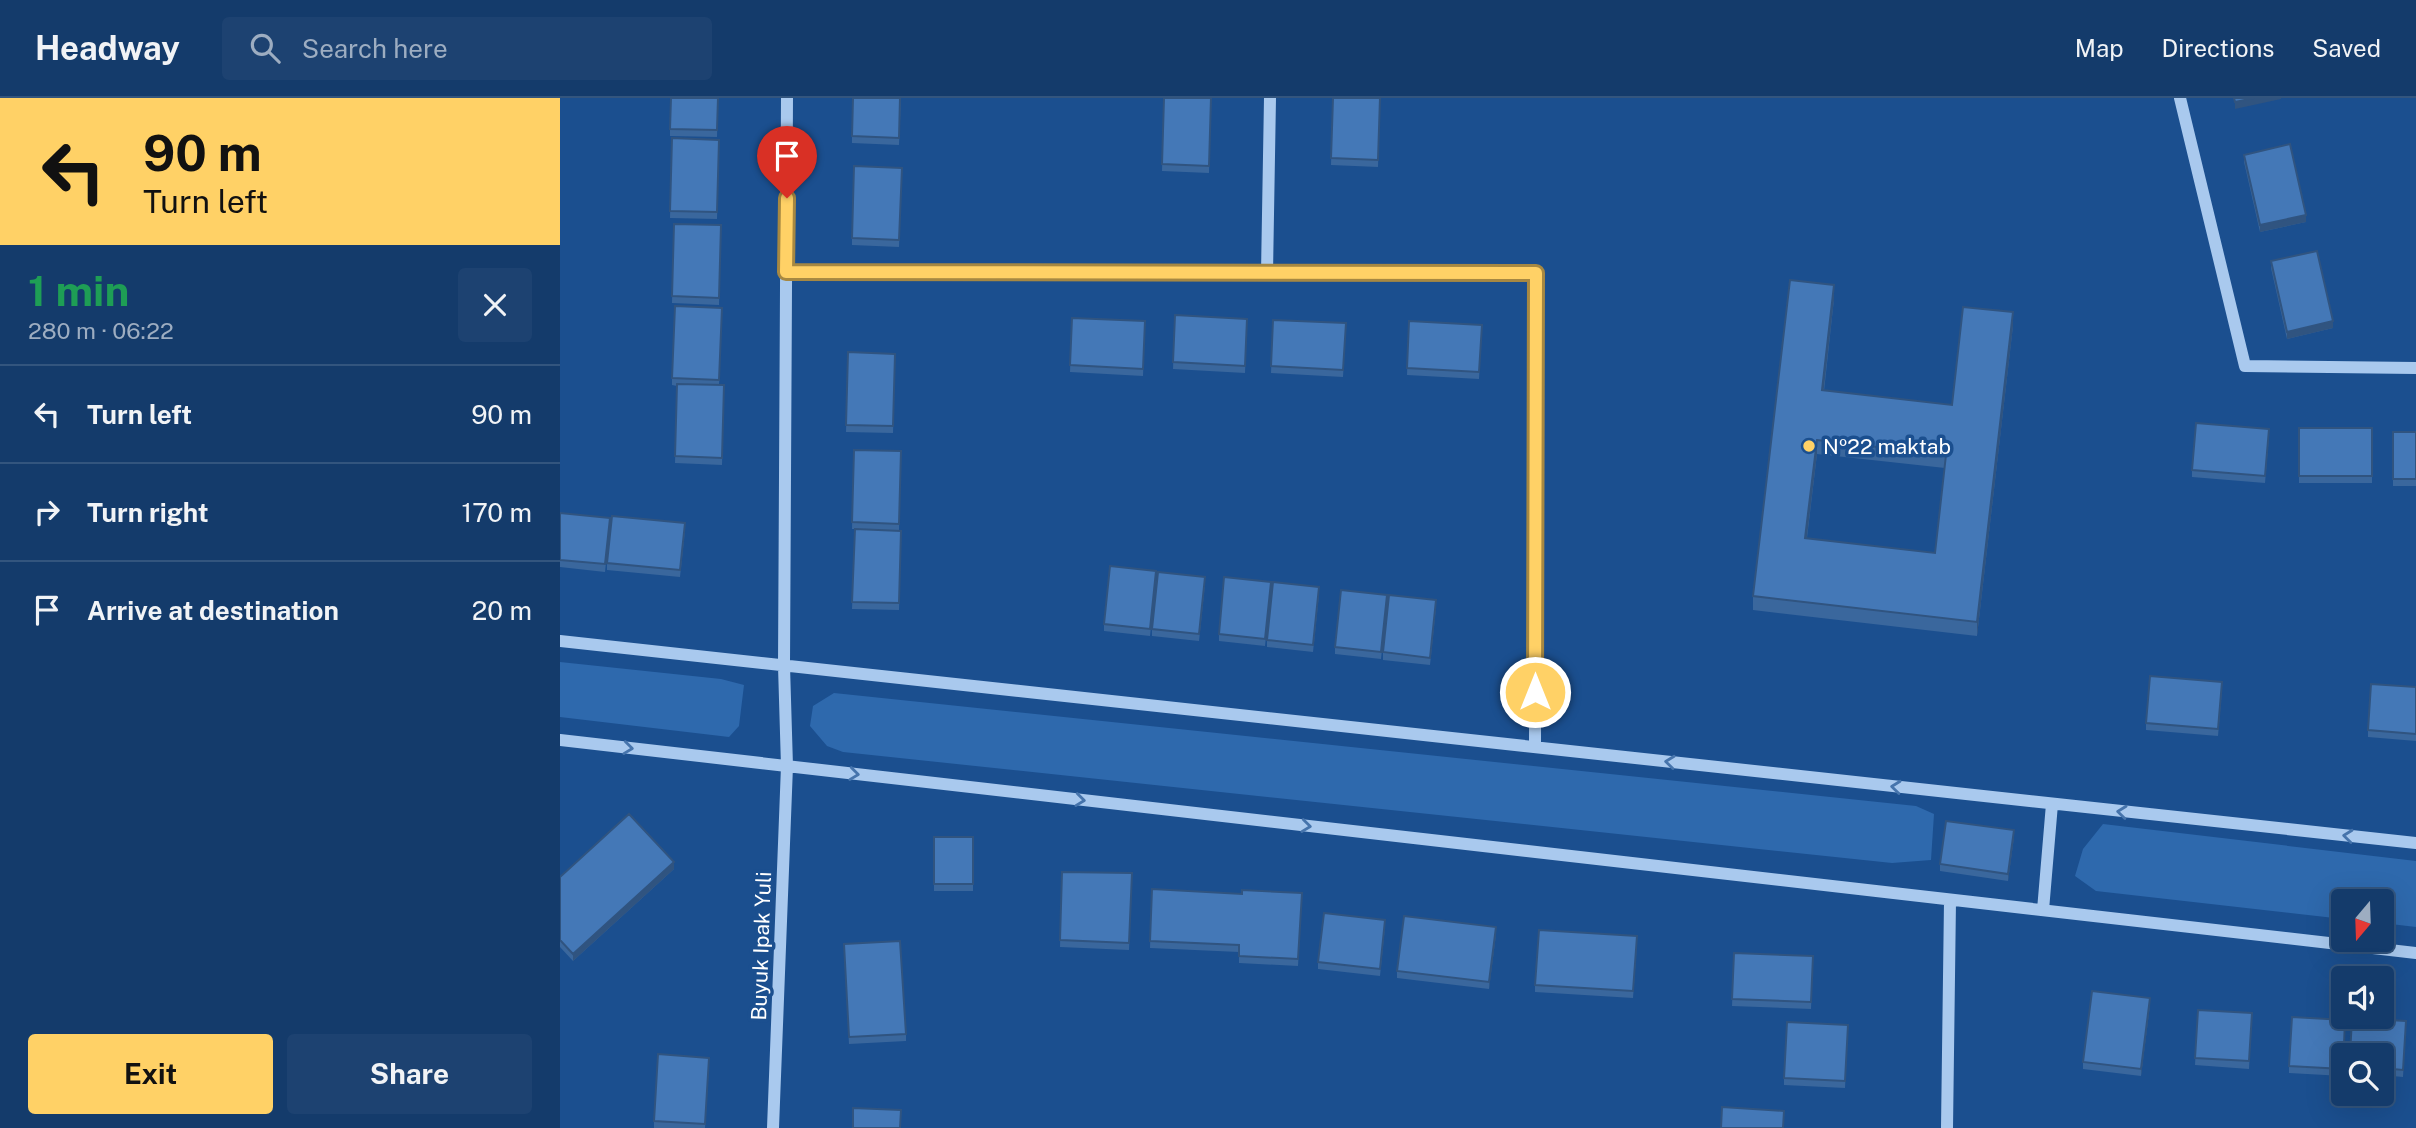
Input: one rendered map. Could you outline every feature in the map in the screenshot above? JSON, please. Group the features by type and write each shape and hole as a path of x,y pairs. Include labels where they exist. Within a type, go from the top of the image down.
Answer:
{"street":[{"name":"Buyuk Ipak Yuli","path":"773,1128 787,766 784,666 787,98"},
{"path":"1267,273 1270,98"},
{"path":"2180,98 2245,366 2416,368"},
{"path":"786,272 1536,273 1535,747"},
{"path":"560,641 2416,844"},
{"path":"560,740 2416,953"},
{"path":"2043,910 2052,804"},
{"path":"1947,1128 1950,901"}],"shaded area":[{"path":"560,662 721,679 744,685 739,726 729,737 560,717"},
{"path":"834,693 1916,806 1934,814 1931,860 1892,863 843,752 827,746 810,726 813,706"},
{"path":"2103,824 2416,861 2416,927 2394,924 2394,889 2331,889 2331,918 2096,891 2075,876 2083,849"}],"building":[{"path":"671,98 718,98 717,130 670,129"},
{"path":"853,98 900,98 899,138 852,136"},
{"path":"1164,98 1211,98 1209,166 1162,164"},
{"path":"1333,98 1380,98 1378,160 1331,158"},
{"path":"2234,98 2254,98 2235,102"},
{"path":"672,138 719,140 717,212 670,211"},
{"path":"2290,144 2306,215 2260,225 2244,155"},
{"path":"854,166 902,168 899,240 852,238"},
{"path":"674,224 721,225 719,298 672,296"},
{"path":"2317,251 2333,321 2287,332 2271,261"},
{"path":"1790,280 1834,285 1822,390 1952,405 1963,307 2013,312 1977,622 1753,596","holes":["1817,440 1946,455 1935,553 1805,538"]},
{"path":"675,306 722,308 719,380 672,378"},
{"path":"1175,315 1247,319 1245,366 1173,362"},
{"path":"1072,318 1145,321 1143,369 1070,365"},
{"path":"1273,320 1346,323 1343,370 1271,366"},
{"path":"1409,321 1482,325 1479,372 1407,368"},
{"path":"848,352 895,354 893,426 846,425"},
{"path":"677,384 724,385 722,458 675,456"},
{"path":"2196,423 2269,429 2265,476 2192,470"},
{"path":"2299,428 2372,428 2372,476 2299,476"},
{"path":"2393,432 2416,432 2416,479 2393,479"},
{"path":"854,450 901,451 899,524 852,522"},
{"path":"560,513 610,518 605,564 560,560"},
{"path":"612,516 685,523 680,570 607,563"},
{"path":"855,529 901,531 899,603 852,602"},
{"path":"1110,566 1156,571 1150,629 1104,624"},
{"path":"1158,572 1205,577 1199,634 1152,629"},
{"path":"1224,577 1271,582 1265,639 1219,634"},
{"path":"1273,582 1319,587 1313,645 1267,640"},
{"path":"1341,590 1387,595 1381,652 1335,647"},
{"path":"1389,595 1436,600 1430,658 1383,652"},
{"path":"2150,676 2222,682 2218,729 2146,723"},
{"path":"2371,684 2416,687 2416,734 2368,730"},
{"path":"629,814 674,862 573,954 560,940 560,877"},
{"path":"1946,821 2014,830 2008,874 1940,864"},
{"path":"934,837 973,837 973,884 934,884"},
{"path":"1062,872 1132,873 1129,943 1060,940"},
{"path":"1152,889 1242,894 1242,890 1302,893 1298,959 1239,956 1239,945 1150,941"},
{"path":"1324,913 1385,920 1380,969 1318,962"},
{"path":"1404,916 1496,927 1489,982 1397,971"},
{"path":"1539,930 1637,936 1633,991 1535,985"},
{"path":"900,941 906,1034 849,1037 844,944"},
{"path":"1734,953 1813,956 1811,1002 1732,999"},
{"path":"2092,991 2150,998 2141,1069 2083,1062"},
{"path":"2198,1010 2252,1013 2249,1061 2195,1058"},
{"path":"2292,1017 2331,1019 2331,1029 2345,1029 2344,1043 2331,1043 2331,1068 2289,1066"},
{"path":"2394,1020 2406,1021 2403,1070 2394,1069 2394,1043 2351,1043 2351,1029 2394,1029"},
{"path":"1787,1022 1848,1025 1845,1081 1784,1078"},
{"path":"658,1054 709,1058 705,1124 654,1121"},
{"path":"1722,1107 1784,1111 1783,1128 1721,1128"},
{"path":"853,1108 901,1110 900,1128 853,1128"}],"place":[{"name":"№22 maktab","path":"1809,446"}],"route":[{"path":"787,198 786,272 1536,273 1535,692"}]}
